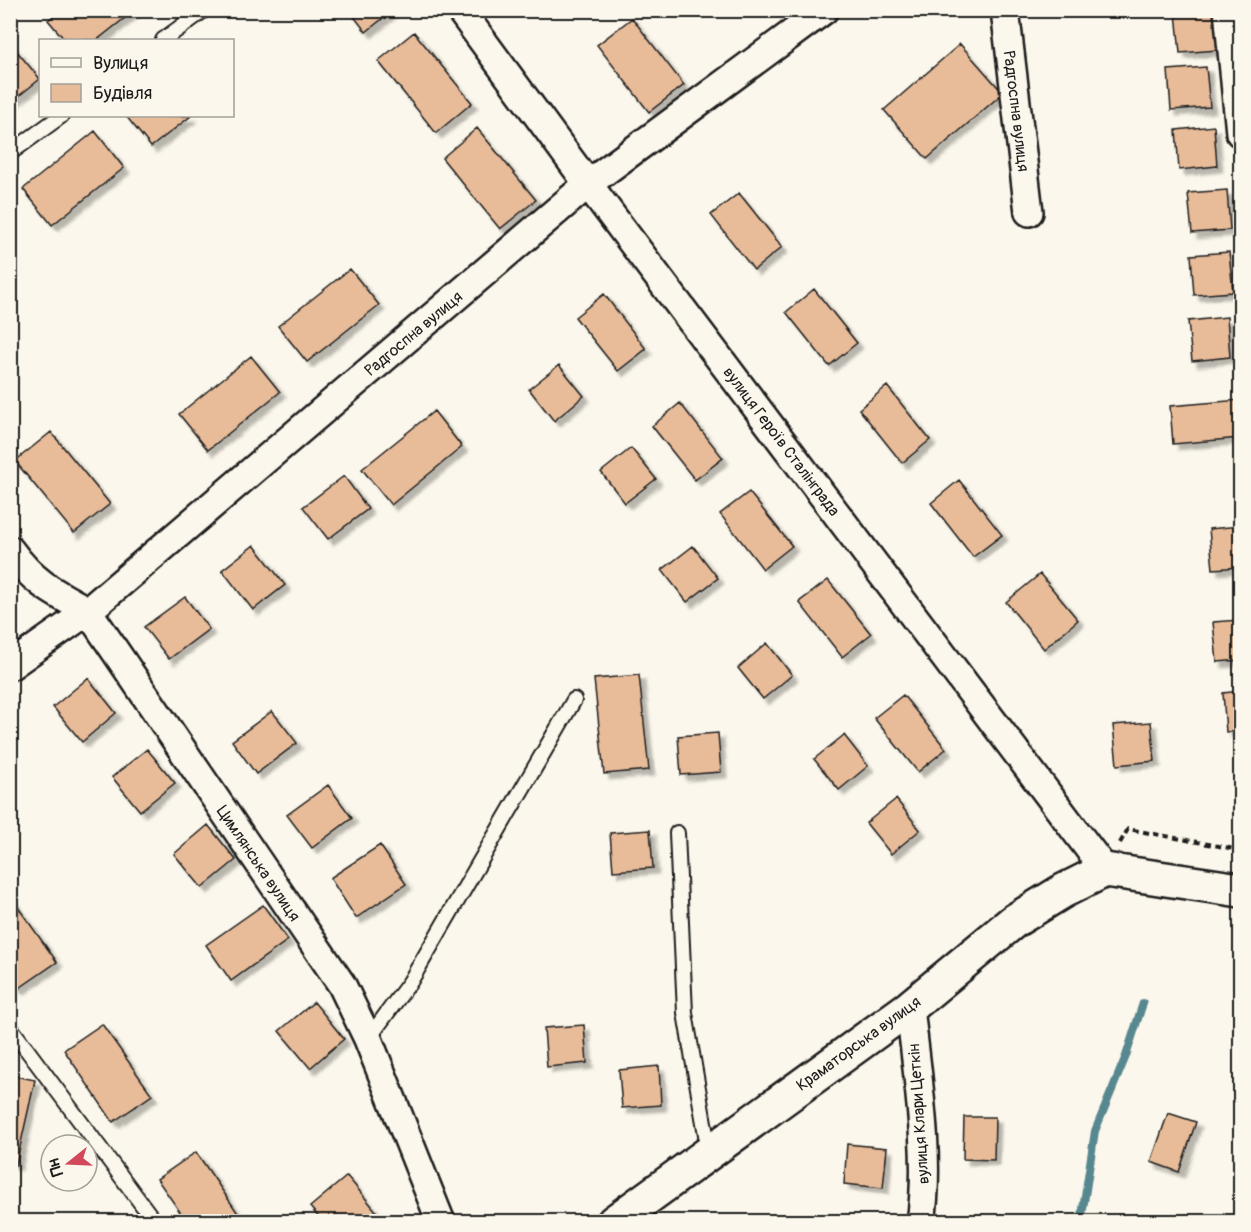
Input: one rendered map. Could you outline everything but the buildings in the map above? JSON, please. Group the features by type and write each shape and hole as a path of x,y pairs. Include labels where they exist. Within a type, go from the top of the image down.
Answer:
{"street":[{"name":"вулиця Героїв Сталінграда","path":"460,10 588,184 1105,870"},
{"name":"Радгоспна вулиця","path":"10,666 88,611 588,184 824,10"},
{"name":"Радгоспна вулиця","path":"1005,10 1029,212"},
{"path":"1228,10 1240,133"},
{"name":"Цимлянська вулиця","path":"10,550 26,571 48,589 88,611 342,985 368,1039 441,1221"},
{"path":"1105,870 1240,890"},
{"name":"Краматорська вулиця","path":"614,1221 910,1007 1014,921 1063,891 1105,870"},
{"name":"вулиця Клари Цеткін","path":"910,1007 922,1130 923,1204 921,1221"}],"lane":[{"path":"165,39 204,10"},
{"path":"10,153 60,117"},
{"path":"368,1039 410,982 574,700"},
{"path":"677,833 685,1013 709,1152"},
{"path":"10,1027 155,1221"}],"path":[{"path":"1105,870 1128,829 1240,850"}],"waterway":[{"path":"1081,1222 1095,1131 1126,1056 1143,1003"}]}
